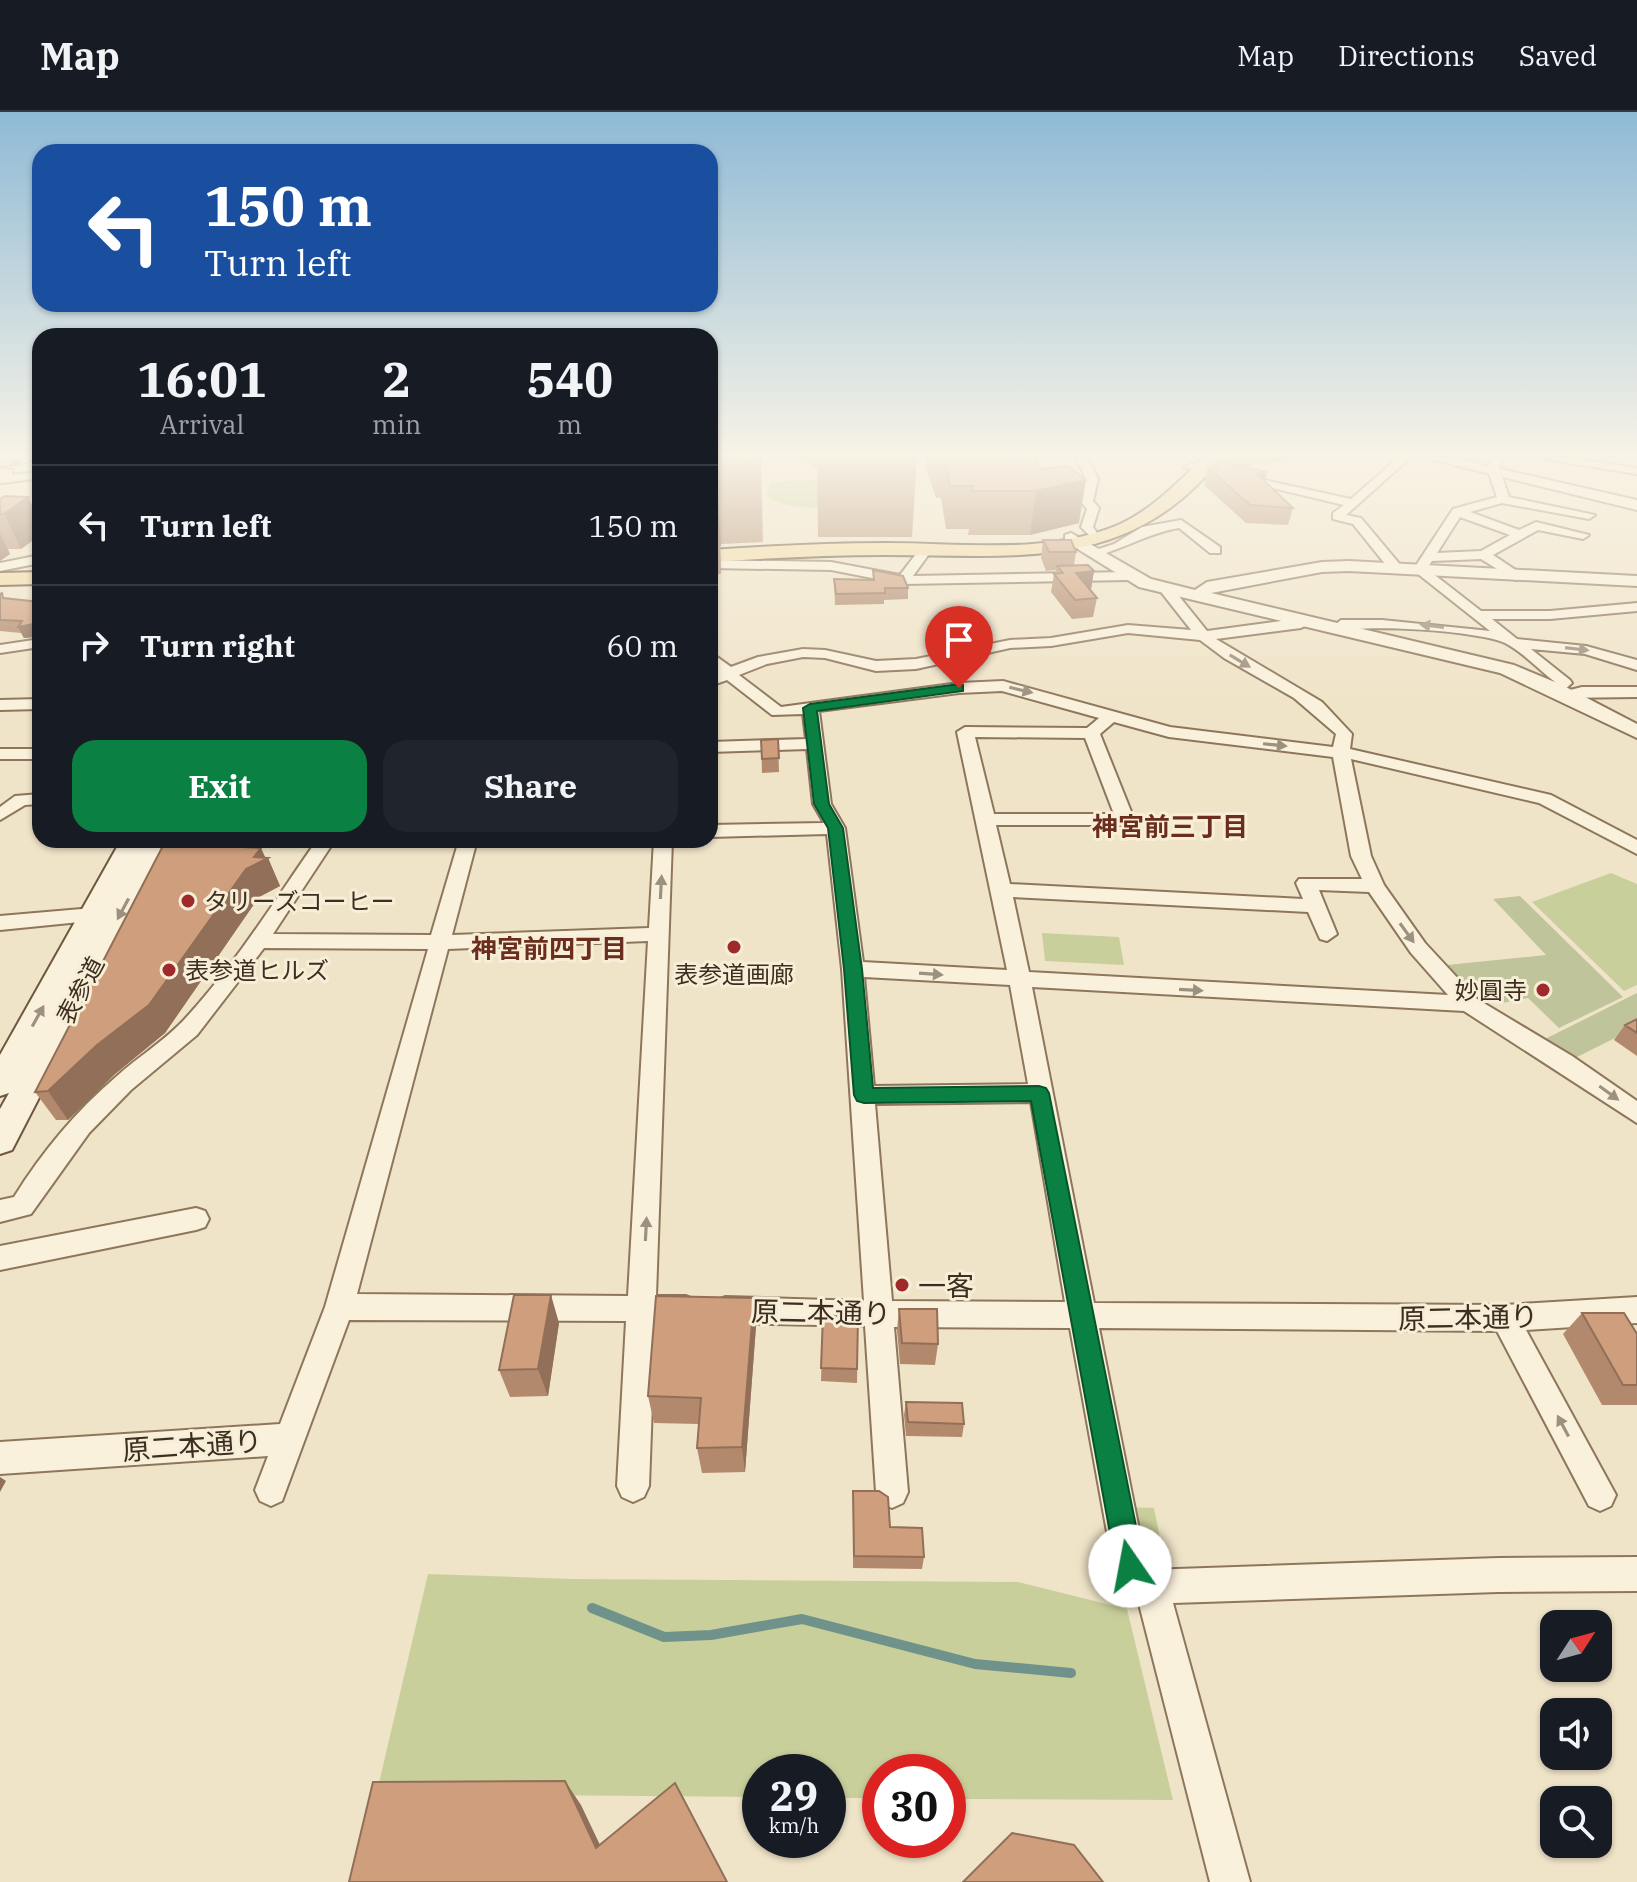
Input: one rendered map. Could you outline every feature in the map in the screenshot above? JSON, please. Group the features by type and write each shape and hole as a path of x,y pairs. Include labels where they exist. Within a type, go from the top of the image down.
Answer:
{"main road":[{"path":"718,558 835,549 1031,547 1091,540"},
{"path":"718,558 800,545 1083,542"},
{"path":"0,577 32,575"},
{"name":"表参道","path":"0,1084 130,848"},
{"name":"表参道","path":"0,1141 155,848"}],"street":[{"path":"1083,542 1118,547 1130,540"},
{"path":"1201,540 1215,550"},
{"path":"1372,540 1395,567"},
{"path":"1424,564 1439,540"},
{"path":"1198,595 1207,587 1322,567 1395,567 1484,555 1512,540"},
{"path":"1083,542 1130,576 1165,588 1482,662 1561,692 1637,732"},
{"path":"903,580 923,554 922,549"},
{"path":"1484,555 1515,576"},
{"path":"718,559 831,566 903,580 1130,576"},
{"path":"0,567 32,561"},
{"path":"1424,564 1515,576 1635,583"},
{"path":"1424,564 1477,615 1560,679 1564,683 1561,692"},
{"path":"1165,588 1203,636 1236,660 1327,714 1344,734 1341,752 1361,856 1375,886 1418,948 1469,1004 1564,1062 1637,1114"},
{"path":"1477,615 1550,615 1637,607"},
{"path":"718,678 763,660 803,653 825,654 869,665 916,664 1010,644 1051,642 1128,629 1203,636 1301,624 1305,620"},
{"path":"1338,628 1341,624 1419,625 1586,650 1637,665"},
{"path":"0,649 32,644"},
{"path":"718,666 778,712 985,685 1021,689 1111,716 1196,736 1341,752 1545,799 1637,848"},
{"path":"1561,692 1637,692"},
{"path":"0,705 32,704"},
{"path":"810,708 822,804 836,828 853,969 892,1492"},
{"path":"1111,716 1091,733 965,732 1020,979 1080,1315 1134,1587 1637,1574"},
{"path":"987,820 1125,819 1091,733"},
{"path":"21,754 32,742"},
{"path":"718,747 813,744"},
{"path":"0,754 32,754"},
{"path":"0,815 21,800 32,799"},
{"path":"718,831 836,828"},
{"path":"0,1211 22,1206 36,1182 121,1085 188,1031 225,987 320,848"},
{"path":"339,1307 466,848"},
{"path":"633,1486 663,848"},
{"path":"1327,934 1306,883 1375,886"},
{"path":"1001,890 1314,906"},
{"path":"0,923 93,915"},
{"path":"256,941 440,943 659,934"},
{"path":"853,969 1469,1004"},
{"path":"864,1095 1039,1093"},
{"path":"0,1258 196,1219"},
{"name":"原二本通り","path":"0,1458 290,1439 339,1307 642,1307 878,1314 1505,1318 1637,1310"},
{"path":"1505,1318 1600,1495"},
{"path":"271,1490 290,1439"},
{"path":"1152,1587 1230,1882"}],"green space":[{"path":"1611,873 1637,884 1637,985 1624,991 1532,902"},
{"path":"1520,896 1623,997 1559,1028 1528,998 1502,1003 1481,981 1461,983 1447,965 1546,955 1493,899"},
{"path":"1042,933 1119,937 1124,965 1045,961"},
{"path":"1637,993 1637,1027 1571,1060 1543,1040"},
{"path":"1126,1507 1154,1508 1168,1578 1139,1578"},
{"path":"428,1574 572,1579 1018,1582 1127,1609 1173,1800 966,1799 966,1754 862,1754 862,1798 846,1798 846,1754 742,1754 742,1797 527,1795 374,1804"}],"building":[{"path":"1043,540 1071,540 1076,552 1049,552"},
{"path":"1088,565 1094,571 1076,573 1097,598 1075,600 1054,574 1063,573 1057,566"},
{"path":"873,570 903,576 908,588 885,588 885,593 836,594 834,579 874,580"},
{"path":"0,594 3,598 32,601 32,624 18,627 22,621 0,620"},
{"path":"778,739 779,758 762,759 761,740"},
{"path":"162,848 261,848 254,857 268,858 246,869 149,1005 97,1045 48,1091 35,1092"},
{"path":"1637,1019 1637,1033 1625,1025"},
{"path":"514,1295 551,1295 538,1369 499,1370"},
{"path":"656,1296 754,1298 742,1447 697,1448 701,1398 648,1396"},
{"path":"899,1309 937,1309 938,1344 902,1343"},
{"path":"1582,1313 1624,1313 1637,1334 1637,1385 1623,1385"},
{"path":"823,1315 858,1317 857,1369 821,1368"},
{"path":"906,1402 962,1403 964,1424 908,1422"},
{"path":"853,1491 879,1491 888,1497 890,1527 922,1528 924,1557 854,1556"},
{"path":"565,1781 596,1848 675,1783 727,1882 349,1882 373,1782"},
{"path":"1012,1833 1074,1845 1103,1882 963,1882"}],"waterway":[{"path":"592,1608 664,1637 711,1635 802,1619 975,1664 1071,1673"}],"place":[{"name":"タリーズコーヒー","path":"188,901"},
{"name":"表参道画廊","path":"734,947"},
{"name":"表参道ヒルズ","path":"169,970"},
{"name":"妙圓寺","path":"1543,990"},
{"name":"一客","path":"902,1285"}],"district":[{"name":"神宮前三丁目","path":"1170,826"},
{"name":"神宮前四丁目","path":"549,948"}],"route":[{"path":"959,688 810,708 822,804 836,828 864,1095 1039,1093 1130,1566"}]}
